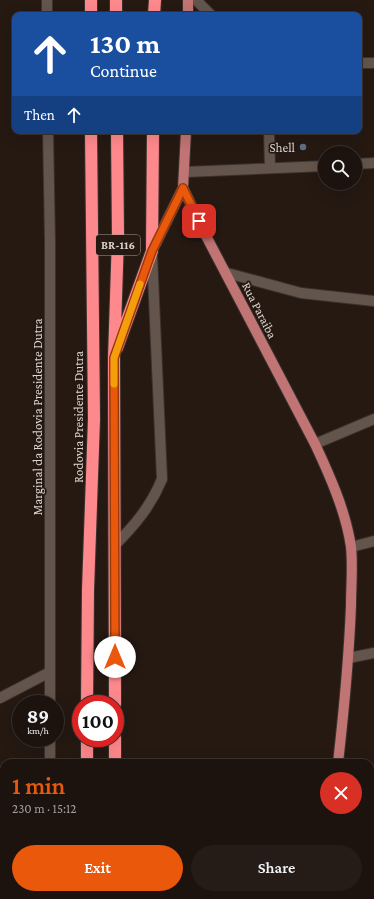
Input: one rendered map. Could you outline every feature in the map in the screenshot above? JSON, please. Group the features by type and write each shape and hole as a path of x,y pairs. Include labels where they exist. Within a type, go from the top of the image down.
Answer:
{"highway":[{"path":"91,0 91,12"},
{"path":"116,0 116,12"},
{"path":"154,12 155,0"},
{"name":"Rodovia Presidente Dutra","path":"87,695 88,590 94,419 91,134"},
{"name":"BR-116","path":"115,695 114,358 118,237 117,134"},
{"path":"114,358 152,251 153,134"},
{"path":"87,747 87,759"},
{"path":"115,747 115,759"}],"main road":[{"path":"188,0 188,12"},
{"path":"152,251 183,188 186,134"},
{"name":"Rua Paraiba","path":"183,188 315,444 333,485 351,548 349,658 338,759"}],"street":[{"path":"47,0 47,12"},
{"path":"196,0 208,12"},
{"path":"362,63 374,63"},
{"name":"Marginal da Rodovia Presidente Dutra","path":"48,134 50,242 50,695"},
{"path":"269,134 270,168"},
{"path":"362,164 374,163"},
{"path":"185,172 318,166"},
{"path":"114,546 145,512 162,478 152,251"},
{"path":"227,273 301,293 374,301"},
{"path":"315,444 374,419"},
{"path":"351,548 374,541"},
{"path":"349,658 374,653"},
{"path":"0,698 50,672"},
{"path":"50,747 50,759"}],"slow traffic":[{"path":"114,384 114,358 140,284"}],"place":[{"name":"Shell","path":"303,147"}],"route":[{"path":"115,657 114,358 152,251 183,188 199,221"}]}
